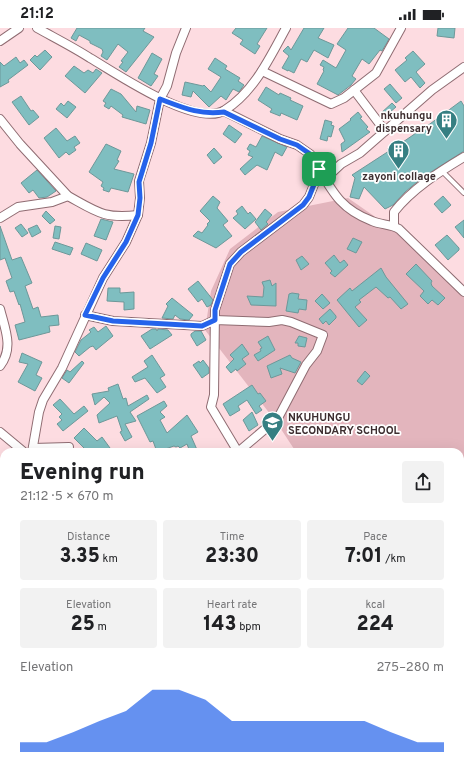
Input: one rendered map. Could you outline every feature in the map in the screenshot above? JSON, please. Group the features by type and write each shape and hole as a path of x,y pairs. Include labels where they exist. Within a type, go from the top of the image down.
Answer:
{"street":[{"path":"0,41 19,28"},
{"path":"38,28 160,99 194,112 224,112 303,148 318,163 319,169 337,198 357,214 372,222 394,226 464,292"},
{"path":"33,448 39,412 43,400 62,368 103,278 126,242 138,215 140,198 139,182 151,143 160,99 167,86 176,53 186,28"},
{"path":"224,112 239,99 262,70 286,28"},
{"path":"262,70 331,104 344,98 376,73 401,28"},
{"path":"325,179 341,164 360,153 432,90 464,67"},
{"path":"354,90 385,131"},
{"path":"0,118 20,144 68,196 99,214 114,216 138,215"},
{"path":"394,226 394,212 401,203 442,171 464,158"},
{"path":"236,448 211,407 214,395 215,310 230,264 241,252 303,205 309,197 319,169"},
{"path":"0,218 18,207 52,202 68,196"},
{"path":"0,309 8,346 6,358 0,366"},
{"path":"85,315 113,321 202,326 215,320 269,322 282,320 292,322 323,335 317,351 306,365 278,418 243,448"},
{"path":"0,432 20,448"},
{"path":"57,448 69,447"}],"lane":[{"path":"442,171 464,193"}],"shaded area":[{"path":"348,198 423,250 464,292 464,448 293,448 277,423 205,330 211,291 230,249 278,212"}],"building":[{"path":"77,28 145,28 143,31 154,37 126,72 119,67 123,62 121,61 128,52 118,44 107,60 101,56 103,52 102,49 90,43 90,41 79,35 76,41 71,38"},
{"path":"236,28 267,28 257,44 260,46 255,54 240,44 243,40 232,33"},
{"path":"304,28 324,28 318,38 334,45 328,58 314,50 307,62 301,59 294,73 282,68 289,56 283,51 288,46 291,50"},
{"path":"348,28 374,28 389,39 382,51 380,50 369,64 362,59 352,76 356,79 338,95 317,84 324,71 324,67 320,65 323,60 336,68 346,50 337,44"},
{"path":"438,28 455,28 454,38 437,36"},
{"path":"45,50 52,57 40,70 30,60 35,55 37,57"},
{"path":"413,51 425,64 416,72 425,83 420,88 411,77 405,82 395,70 407,60 405,58"},
{"path":"152,53 162,59 154,74 158,76 151,86 138,78"},
{"path":"16,57 20,63 24,60 28,65 8,80 9,82 0,87 0,62 4,66"},
{"path":"215,58 227,66 225,69 240,78 238,81 244,85 239,92 233,89 226,100 221,96 209,107 193,91 191,97 182,95 185,82 204,85 211,92 221,77 208,69"},
{"path":"74,66 84,73 88,70 93,73 96,69 102,73 85,93 65,76"},
{"path":"390,84 402,98 396,103 384,89"},
{"path":"266,87 279,95 280,93 291,98 290,100 303,106 297,120 281,113 280,116 270,112 272,109 258,100"},
{"path":"111,89 121,94 136,112 137,106 150,110 146,124 122,117 123,115 111,106 109,109 104,106 106,103 103,101"},
{"path":"21,96 31,111 33,110 39,117 29,125 12,102"},
{"path":"68,101 76,107 67,118 56,109 61,103 64,106"},
{"name":"zayoni collage","path":"461,101 464,106 464,151 423,177 405,192 393,205 385,209 364,187 359,199 350,197 355,178 352,175 389,151 388,148 398,141 400,144 419,132"},
{"path":"392,103 396,107 383,118 380,114"},
{"path":"358,112 362,117 360,118 368,127 366,129 370,132 342,152 341,144 345,141 339,129 351,120 350,119"},
{"path":"325,120 332,122 331,125 334,126 331,137 328,136 327,141 320,139"},
{"path":"229,125 242,134 235,143 223,134"},
{"path":"56,128 67,141 75,136 80,143 74,147 76,150 69,155 66,152 59,158 44,138"},
{"path":"262,136 287,147 282,156 275,152 267,170 257,165 245,175 240,169 253,157 248,155 250,151 247,149 250,144 256,147"},
{"path":"106,144 121,151 117,160 119,161 114,169 134,174 128,192 111,188 109,192 103,190 104,188 101,186 103,182 89,172"},
{"path":"214,148 222,157 214,164 207,155"},
{"path":"37,170 56,191 47,197 39,198 33,190 29,193 21,183"},
{"path":"213,196 220,202 217,208 228,221 223,225 232,236 216,248 193,236 198,231 202,233 210,221 200,211"},
{"path":"443,196 451,205 442,213 434,204"},
{"path":"242,206 248,214 250,212 256,219 245,229 233,218 238,214 236,211"},
{"path":"265,209 272,215 266,222 268,224 261,230 255,222"},
{"path":"46,211 55,220 50,224 42,216"},
{"path":"101,219 113,222 106,240 94,236"},
{"path":"464,220 464,238 455,227"},
{"path":"21,224 28,233 22,237 15,228"},
{"path":"37,225 41,232 32,237 28,229"},
{"path":"0,226 12,260 21,257 32,283 25,286 33,309 38,307 41,317 58,315 59,325 49,326 50,332 19,340 15,325 25,322 20,304 19,305 14,291 10,292 6,281 12,278 5,258 0,260"},
{"path":"55,226 61,227 59,239 53,238"},
{"path":"447,235 459,248 459,250 448,260 435,245"},
{"path":"353,238 362,242 356,253 347,249"},
{"path":"55,242 73,248 70,255 52,249"},
{"path":"86,243 102,250 97,261 81,254"},
{"path":"334,255 340,263 344,260 348,265 335,277 330,273 332,271 325,263"},
{"path":"302,256 309,264 301,270 296,260"},
{"path":"416,264 432,281 432,286 445,298 438,305 432,300 428,304 420,296 424,291 406,274"},
{"path":"381,268 386,277 408,304 401,309 390,297 388,298 376,287 359,300 361,302 355,307 367,320 359,327 337,300 350,288 352,291"},
{"path":"270,280 272,286 276,283 276,306 251,305 247,296 263,297 264,287 262,282"},
{"path":"198,281 213,300 211,305 207,307 202,299 198,302 188,289"},
{"path":"108,288 120,288 120,293 134,292 134,309 124,310 124,302 107,301"},
{"path":"289,294 299,294 298,299 307,300 306,310 299,309 298,313 286,311"},
{"path":"322,294 330,303 323,309 315,301"},
{"path":"172,298 193,315 189,320 180,319 175,315 173,319 162,318 168,306 166,304"},
{"path":"330,309 336,318 329,325 326,321 323,324 319,319"},
{"path":"106,326 113,336 96,350 93,346 90,347 79,356 75,352 81,340 91,332 89,330 94,327 98,332"},
{"path":"152,329 156,329 157,331 158,329 168,330 172,335 150,349 141,336"},
{"path":"195,331 201,331 206,340 197,346 191,336 191,334"},
{"path":"268,336 275,350 258,361 254,355 261,351 260,349 262,348 258,342"},
{"path":"299,336 307,338 305,347 298,346 298,343 295,343"},
{"path":"242,344 249,354 242,359 246,364 237,371 236,369 231,373 226,367 234,359 230,355"},
{"path":"22,353 42,362 36,375 42,378 35,391 18,382 28,364 19,362"},
{"path":"152,355 165,375 160,378 166,387 157,393 145,378 135,382 132,377 148,367 144,361"},
{"path":"290,355 292,358 301,362 295,373 280,368 282,374 271,378 267,366"},
{"path":"203,360 209,368 209,373 202,378 193,365 199,361 200,363"},
{"path":"82,361 84,363 69,383 62,378 67,370 70,372"},
{"path":"365,371 370,376 362,385 357,381"},
{"path":"118,384 123,399 126,398 128,406 147,395 149,399 130,412 136,421 125,424 132,437 125,441 120,432 122,431 117,416 99,423 97,415 110,403 104,397 95,405 92,394 109,391 108,388"},
{"path":"252,385 258,394 260,393 266,401 259,406 262,410 256,414 247,400 238,406 240,410 230,416 223,404"},
{"path":"60,399 74,414 84,406 88,411 63,431 57,424 62,420 59,417 62,414 53,405"},
{"path":"164,401 167,406 160,412 165,417 160,420 167,433 187,415 198,432 191,436 196,448 188,448 187,444 180,448 178,446 174,446 168,448 156,448 153,441 150,442 137,416"},
{"path":"252,412 258,425 249,431 243,420"},
{"path":"84,428 97,441 102,437 110,448 84,448 74,438"}],"place":[{"name":"nkuhungu dispensary","path":"447,140"},
{"name":"zayoni collage","path":"399,170"},
{"name":"NKUHUNGU SECONDARY SCHOOL","path":"272,442"}],"route":[{"path":"160,99 194,112 224,112 280,139 303,148 318,163 319,169 309,197 303,205 241,252 230,264 215,310 215,320 202,326 113,321 85,315 103,278 126,242 138,215 140,198 139,182 151,143 160,99"}]}
